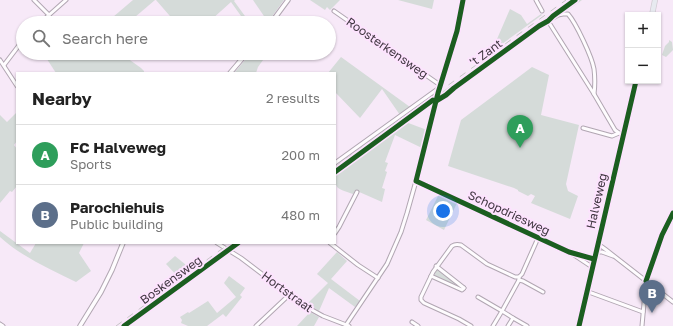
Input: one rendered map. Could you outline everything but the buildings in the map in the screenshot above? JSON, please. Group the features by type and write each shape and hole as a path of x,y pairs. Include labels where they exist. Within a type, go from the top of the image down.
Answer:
{"main road":[{"path":"653,12 655,0"},
{"name":"Halveweg","path":"578,326 598,244 621,134 635,84"}],"street":[{"path":"34,0 49,15 66,0"},
{"path":"276,16 288,0"},
{"path":"347,325 387,264 401,232 416,181 440,86 457,31 463,0"},
{"path":"536,0 542,11"},
{"name":"Roosterkensweg","path":"334,11 440,86"},
{"name":"'t Zant","path":"436,101 539,26 558,15 563,14 568,14 574,20 591,59 594,68 594,94"},
{"path":"548,21 615,130 621,134"},
{"path":"4,65 16,49"},
{"path":"0,60 16,84"},
{"path":"231,72 241,60"},
{"path":"336,162 440,86"},
{"path":"583,128 612,136 621,134"},
{"name":"Schopdriesweg","path":"416,181 569,252 594,259"},
{"path":"336,232 357,192"},
{"path":"642,326 646,281 662,235 673,213"},
{"path":"493,326 522,274 538,238"},
{"path":"80,326 104,286 123,244"},
{"path":"230,251 239,244"},
{"path":"331,244 358,266 378,278"},
{"path":"471,326 460,319 424,303 421,297 436,266 455,244 461,245 487,264 519,278 543,292"},
{"path":"598,244 673,302"},
{"name":"Hortstraat","path":"224,245 230,251 256,268 302,305 316,313 347,325"},
{"name":"Boskensweg","path":"124,326 230,251"},
{"name":"Schopdriesweg","path":"569,252 592,267"},
{"path":"596,252 602,252 614,257"},
{"path":"431,276 462,290 464,288 436,266"},
{"path":"586,291 643,312"},
{"path":"256,326 289,295"},
{"path":"478,297 527,326"},
{"path":"508,326 512,318"},
{"path":"412,322 418,326"}],"shaded area":[{"path":"133,0 155,0 136,16 114,16"},
{"path":"156,0 235,0 234,1 245,16 241,16 231,2 215,16 170,16"},
{"path":"253,0 284,0 272,16 264,16"},
{"path":"310,0 340,0 330,10 327,7 325,10"},
{"path":"398,0 434,0 432,9"},
{"path":"571,0 582,0 568,10 557,14 444,96 439,98 439,94"},
{"path":"510,9 521,15 527,24 541,14 542,15 484,57 494,46"},
{"path":"669,40 672,42 673,50 666,57 662,55"},
{"path":"341,57 410,107 400,115 382,89 360,118 336,93 336,72 329,72"},
{"path":"48,60 130,60 144,71 144,72 55,72"},
{"path":"245,60 263,60 256,72 235,72"},
{"path":"532,67 549,75 541,115 579,125 566,184 568,191 578,196 570,219 531,203 535,196 531,194 528,196 514,188 448,166 461,120"},
{"path":"16,113 16,142 14,145 16,148 16,187 12,192 10,191 0,203 0,115 7,122"},
{"path":"403,121 427,130 422,148 395,135 385,162 388,163 382,188 385,189 382,202 357,191 353,194 340,189 336,185 336,170"},
{"path":"439,194 457,203 444,230 426,220"},
{"path":"0,231 30,253 35,244 84,244 79,253 91,271 76,282 36,262 18,251 0,237"},
{"path":"337,252 347,261 331,279 360,301 355,307 329,288 319,311 307,304 328,283 317,274"},
{"path":"175,256 191,269 179,278 166,264"},
{"path":"438,269 461,287 434,276"},
{"path":"229,276 245,288 240,295 242,297 226,317 223,314 207,326 188,326 181,323 182,320 180,317 208,301 217,313 236,297 224,283"},
{"path":"310,312 319,317 314,326 297,326"}],"railway":[{"path":"336,166 566,0"},
{"path":"116,326 229,244"}],"cycle path":[{"path":"463,0 457,31 438,93 416,181 569,252 594,259"},
{"path":"336,171 433,100 436,101 446,95 575,0"},
{"path":"579,326 635,84"},
{"path":"646,281 662,235 673,213"},
{"path":"124,326 237,244"}],"place":[{"name":"FC Halveweg","path":"520,148"},
{"name":"Parochiehuis","path":"652,313"}]}
